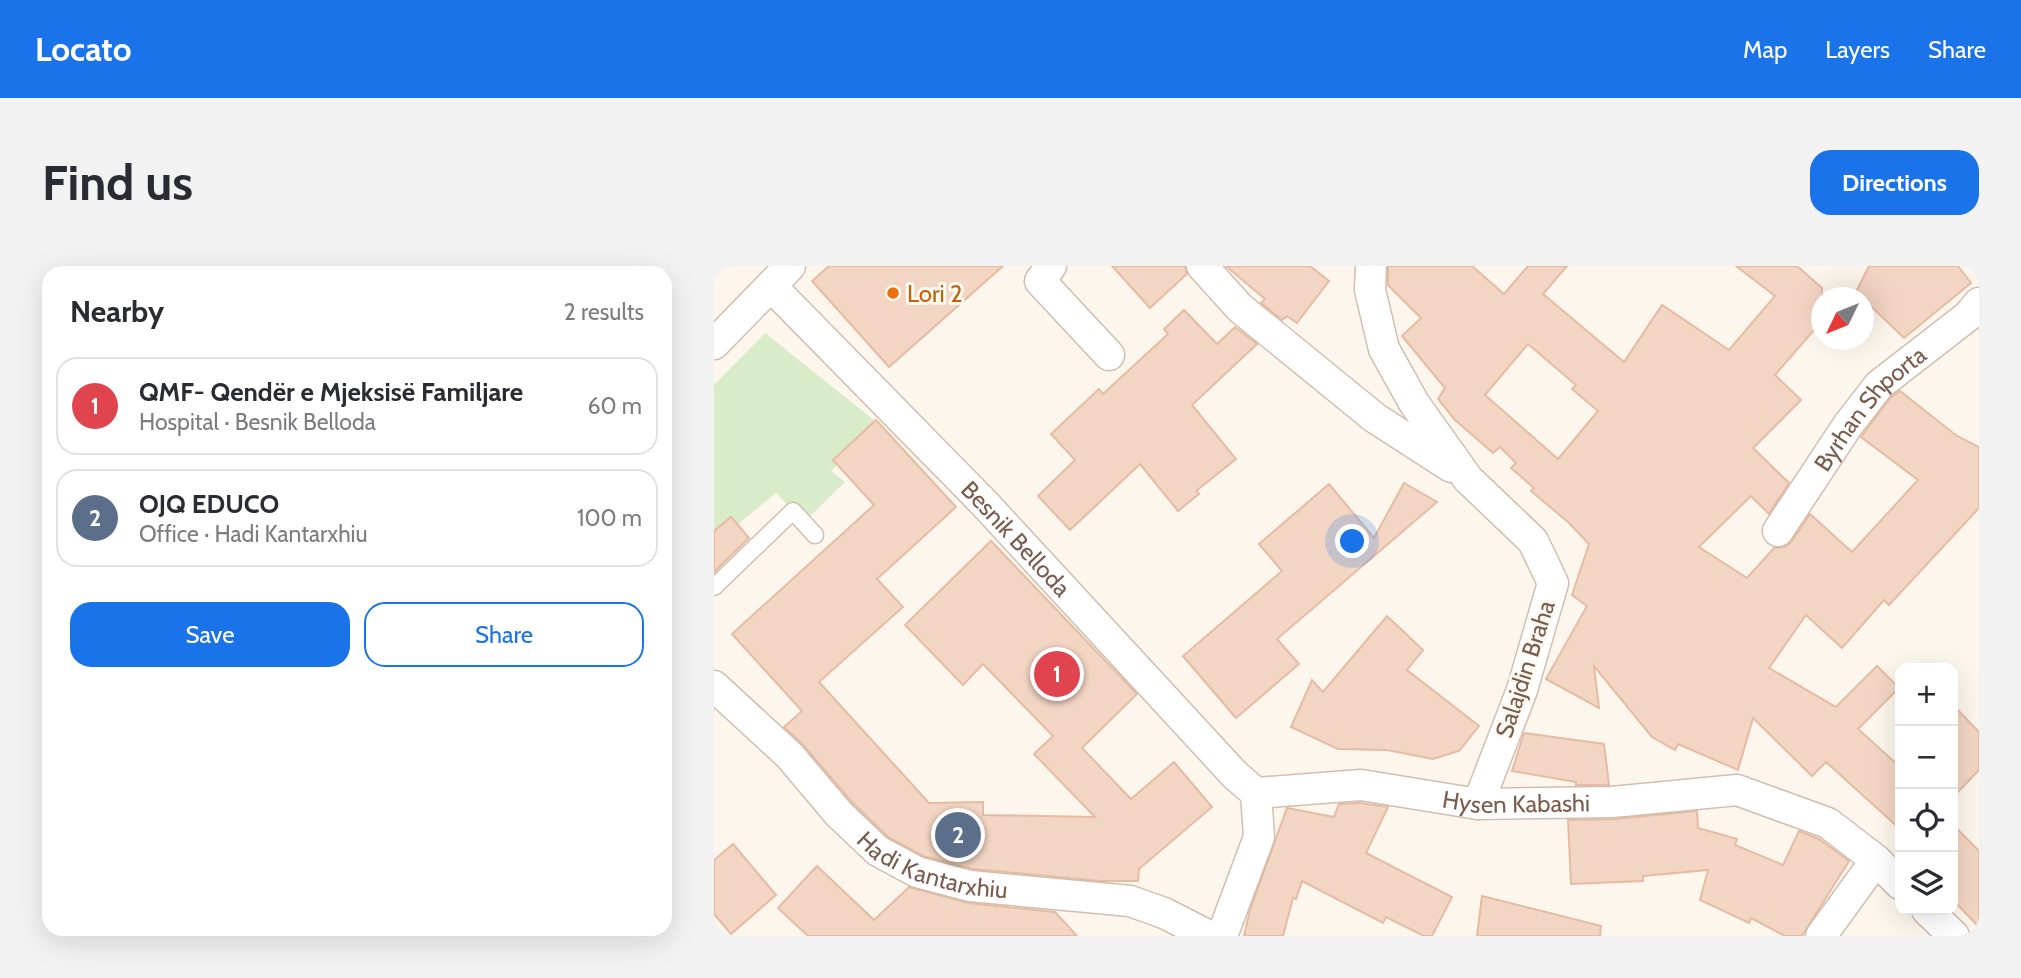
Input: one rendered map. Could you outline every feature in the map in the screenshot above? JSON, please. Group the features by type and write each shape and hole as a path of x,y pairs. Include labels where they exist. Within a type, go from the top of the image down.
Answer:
{"street":[{"path":"1051,266 1040,281 1109,355"},
{"name":"Salajdin Braha","path":"1202,266 1240,308 1375,418 1468,479 1533,541 1553,583 1522,690 1478,804"},
{"name":"Salajdin Braha","path":"1371,266 1370,290 1384,349 1414,403 1468,479"},
{"path":"714,344 781,276"},
{"name":"Besnik Belloda","path":"781,276 985,504 1235,775 1256,793"},
{"name":"Byrhan Shporta","path":"1778,531 1848,425 1879,385 1968,316 1979,303"},
{"name":"Hadi Kantarxhiu","path":"714,686 790,756 838,813 878,851 917,872 970,886 1130,901 1164,913 1209,936"},
{"name":"Hysen Kabashi","path":"1256,793 1361,785 1478,804 1612,802 1737,790 1828,823 1895,879"},
{"path":"1222,936 1259,837 1256,793"},
{"path":"1821,936 1875,860"},
{"path":"1932,915 1954,936"}],"lane":[{"path":"714,587 793,512 815,535"}],"green space":[{"path":"765,333 880,425 831,471 845,482 804,522 776,493 714,544 714,385"}],"building":[{"path":"829,266 1003,266 889,367 812,281"},
{"path":"1112,266 1185,266 1187,274 1150,308"},
{"path":"1226,266 1310,266 1329,281 1297,323 1287,316 1282,320 1261,303 1265,299"},
{"path":"1388,266 1472,266 1504,294 1528,266 1567,266 1543,294 1624,362 1662,305 1729,350 1775,296 1736,266 1797,266 1821,287 1811,287 1811,334 1775,375 1801,400 1753,448 1789,483 1769,514 1751,496 1699,547 1747,578 1774,548 1785,547 1792,541 1810,514 1852,552 1918,480 1861,437 1891,397 1900,391 1957,436 1979,447 1979,508 1889,605 1884,600 1842,648 1806,615 1769,668 1836,707 1877,666 1895,684 1895,692 1858,729 1895,762 1895,824 1826,762 1812,776 1753,718 1738,770 1678,744 1675,750 1652,737 1594,666 1599,708 1546,679 1587,606 1572,595 1589,544 1531,491 1534,488 1511,468 1516,463 1500,447 1493,453 1455,420 1438,399 1445,388 1402,336 1421,318 1388,285","holes":["1528,344 1576,385 1572,389 1598,411 1558,459 1485,395"]},
{"path":"1869,266 1958,266 1971,283 1904,338 1874,309 1874,287 1858,287"},
{"path":"1184,310 1217,344 1235,327 1257,344 1192,405 1236,459 1196,491 1199,494 1178,511 1140,464 1070,530 1038,496 1075,460 1051,434 1099,389 1103,394 1168,334 1164,329"},
{"path":"876,420 956,507 877,579 903,607 819,682 929,803 983,802 983,815 1095,817 1034,754 1053,736 983,664 963,685 905,625 991,541 1137,694 1082,748 1131,799 1174,762 1212,807 1139,869 1138,881 1100,881 973,869 923,856 888,837 851,801 784,727 802,711 732,634 874,505 833,460"},
{"path":"1404,483 1437,502 1277,639 1299,664 1236,718 1183,656 1282,571 1259,544 1329,484 1374,538"},
{"path":"731,517 749,538 714,572 714,531"},
{"path":"1387,616 1423,650 1407,670 1479,726 1459,751 1433,759 1387,750 1338,749 1291,727 1312,680 1323,692"},
{"path":"1958,710 1979,732 1979,770 1958,792"},
{"path":"1524,733 1604,744 1609,785 1576,785 1576,782 1512,771"},
{"path":"1360,803 1388,807 1366,853 1452,897 1432,936 1424,936 1386,917 1383,923 1302,881 1296,899 1293,898 1283,936 1244,936 1250,910 1287,808 1334,817 1339,804"},
{"path":"1697,811 1698,828 1737,839 1735,845 1783,865 1799,831 1819,839 1849,861 1802,936 1785,936 1751,918 1749,923 1700,900 1708,870 1643,876 1643,881 1571,884 1568,820 1614,819"},
{"path":"1958,830 1979,851 1979,927 1958,905"},
{"path":"733,844 776,895 731,934 714,914 714,860"},
{"path":"817,866 874,920 909,887 968,903 1055,912 1077,936 808,936 778,908"},
{"path":"1482,896 1601,926 1600,936 1477,936"}],"place":[{"name":"Lori 2","path":"893,293"},
{"name":"QMF- Qendër e Mjeksisë Familjare","path":"1057,674"},
{"name":"OJQ EDUCO","path":"958,835"}]}
